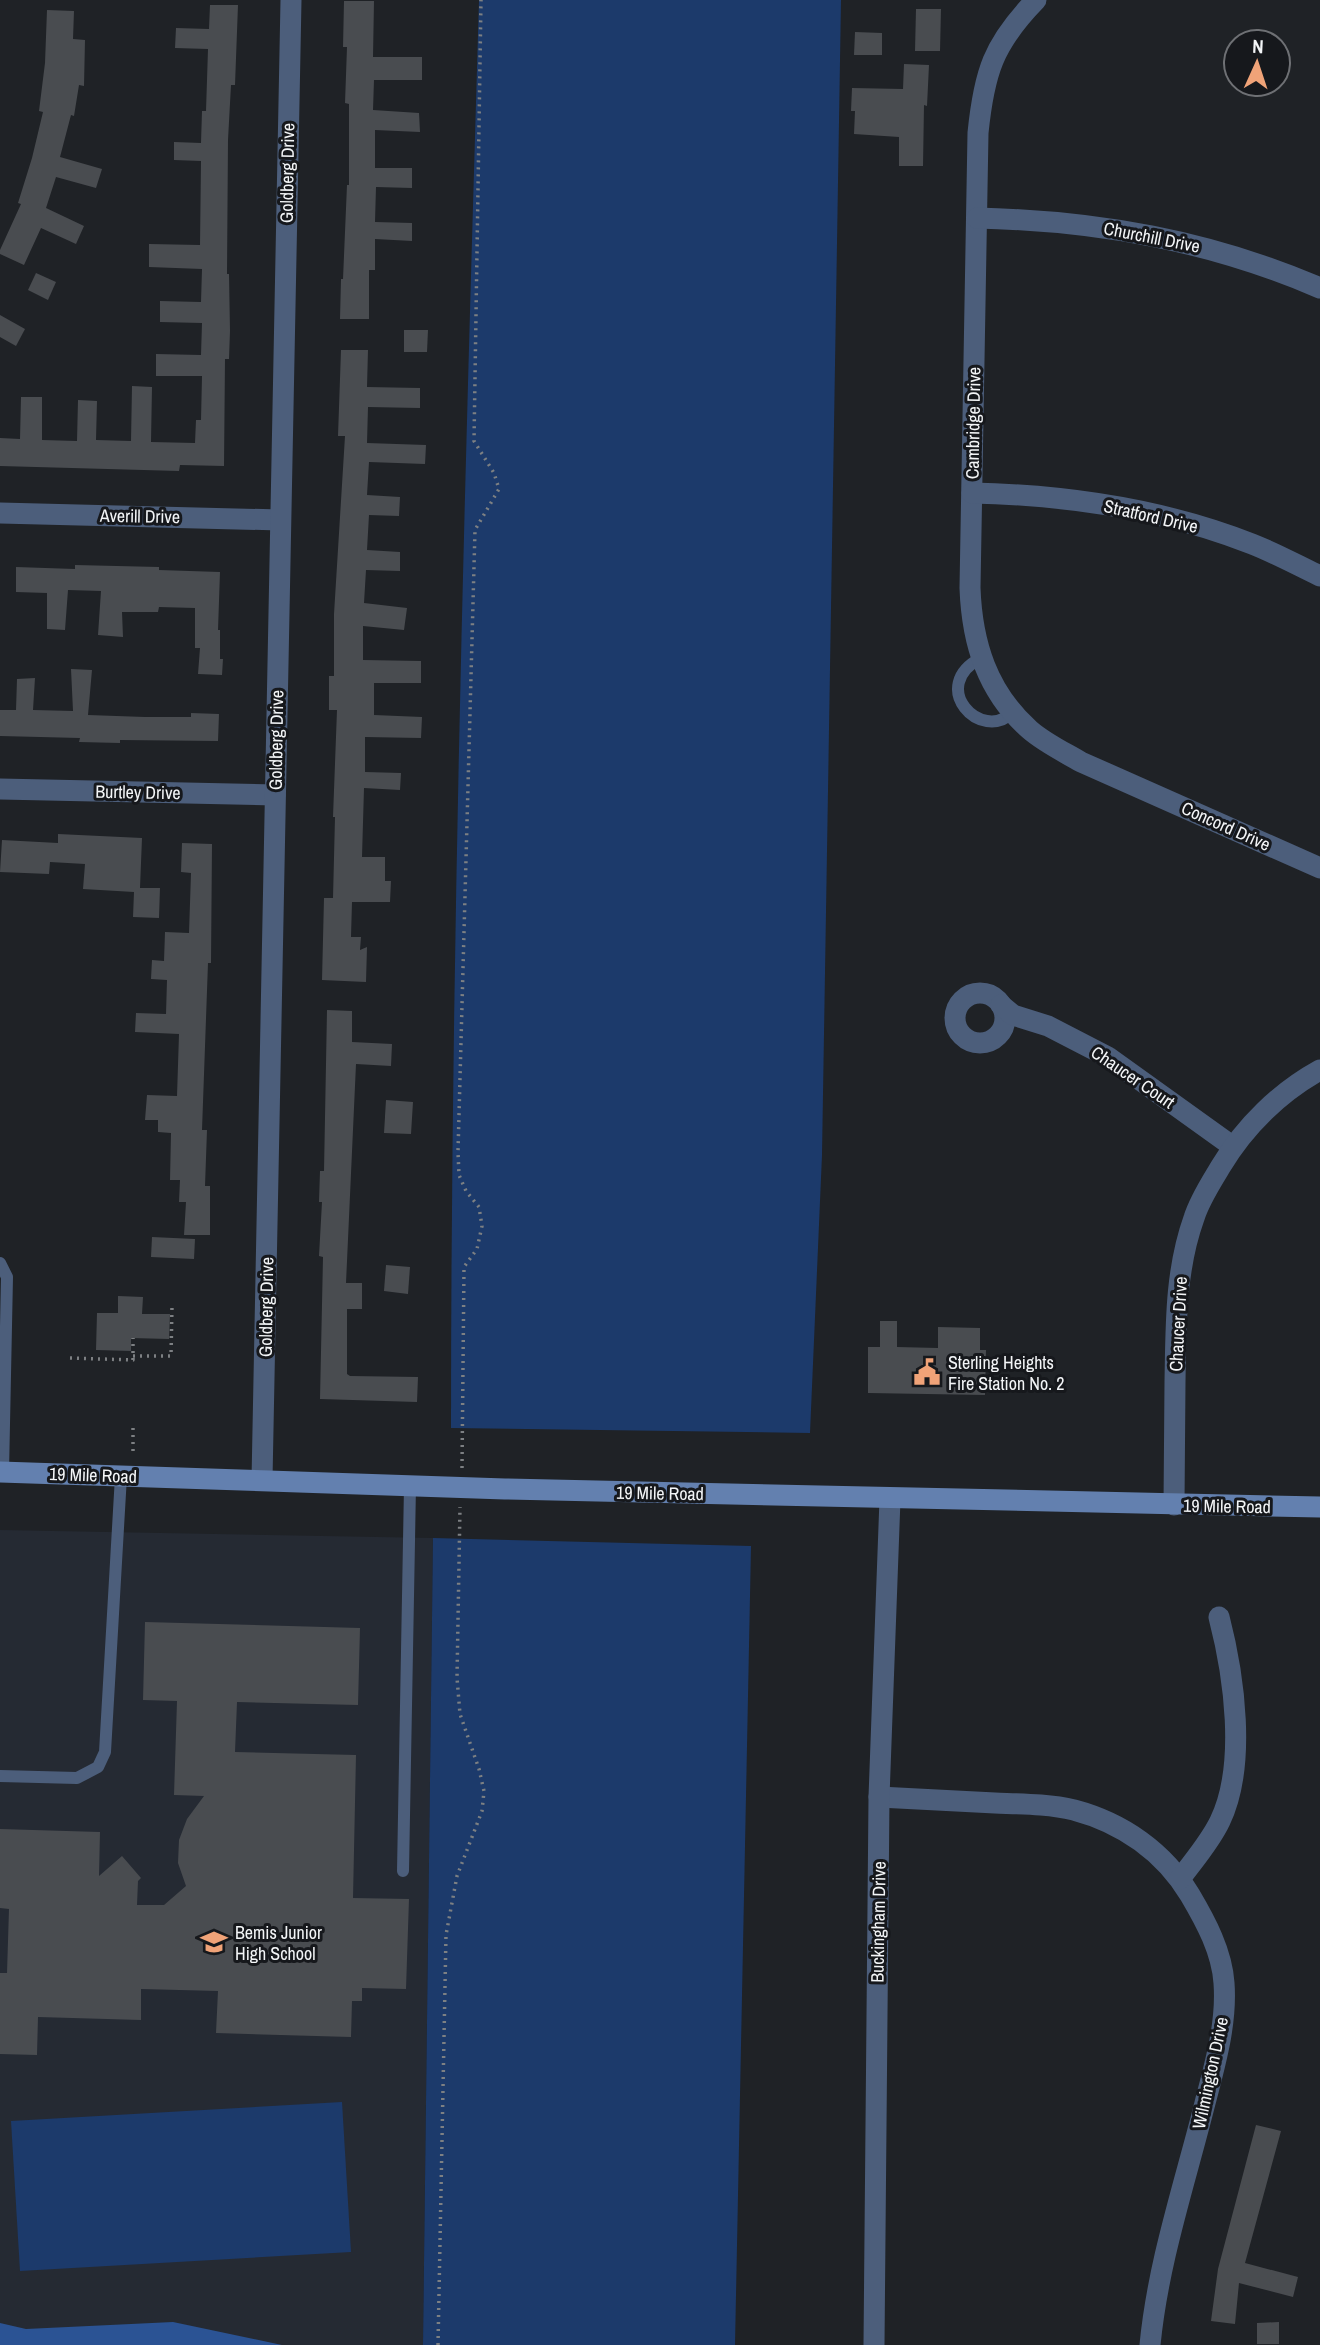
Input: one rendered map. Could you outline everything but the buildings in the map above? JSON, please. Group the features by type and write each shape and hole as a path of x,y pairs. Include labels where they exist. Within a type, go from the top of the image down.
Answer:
{"street":[{"name":"Goldberg Drive","path":"262,1480 291,0"},
{"name":"Cambridge Drive","path":"1025,4 1004,36 992,61 982,93 978,133 971,614 981,658 1013,712 1031,731 1052,746 1131,784"},
{"name":"Churchill Drive","path":"977,218 1029,219 1092,225 1178,240 1226,252 1320,288"},
{"name":"Stratford Drive","path":"972,493 1017,494 1140,510 1253,544 1320,576"},
{"name":"Averill Drive","path":"0,513 280,520"},
{"name":"Concord Drive","path":"1131,784 1320,868"},
{"name":"Burtley Drive","path":"0,789 275,795"},
{"name":"Chaucer Court","path":"1026,1021 1012,1026 991,1040 974,1042 960,1033 955,1017 960,1002 974,993 989,994 1013,1015 1048,1026 1108,1057 1233,1146"},
{"path":"998,1035 1005,1020 1001,1005"},
{"name":"Chaucer Drive","path":"1174,1505 1176,1307 1189,1233 1202,1196 1233,1146 1271,1105 1320,1070"},
{"name":"19 Mile Road","path":"2,1472 890,1499 1320,1507"},
{"name":"Buckingham Drive","path":"874,2345 879,1797 890,1499"},
{"path":"1180,1879 1207,1843 1221,1818 1231,1787 1235,1749 1234,1698 1230,1659 1219,1617"},
{"name":"Wilmington Drive","path":"879,1797 1016,1804 1081,1812 1118,1826 1160,1856 1180,1879 1205,1920 1224,1982 1224,2009 1219,2047 1161,2268 1150,2345"}],"lane":[{"path":"981,658 961,675 958,698 963,708 971,715 993,721 1003,719 1013,712"},
{"path":"0,1263 8,1277 2,1472"},
{"path":"0,1776 77,1778 98,1767 105,1752 121,1476"},
{"path":"403,1871 410,1486"}],"path":[{"path":"462,1466 464,1267 477,1249 482,1226 479,1207 466,1191 459,1175 458,1152 475,530 499,489 494,472 474,441 481,0"},
{"path":"133,1356 171,1356 172,1306"},
{"path":"69,1359 133,1360 134,1338"},
{"path":"114,1350 114,1359"},
{"path":"133,1425 133,1451"},
{"path":"438,2345 446,1935 457,1876 482,1811 484,1791 480,1769 460,1714 457,1678 460,1502"}],"shaded area":[{"path":"479,0 841,0 822,1155 810,1433 451,1428 456,892"},
{"name":"Bemis Junior High School","path":"0,1530 433,1538 423,2345 0,2345"},
{"path":"433,1538 751,1546 735,2345 423,2345"},
{"path":"342,2102 351,2252 20,2271 11,2121"},
{"path":"173,2322 282,2345 0,2345 0,2323 26,2329"}],"place":[{"name":"Sterling Heights Fire Station No. 2","path":"927,1372"},
{"name":"Bemis Junior High School","path":"214,1942"}]}
